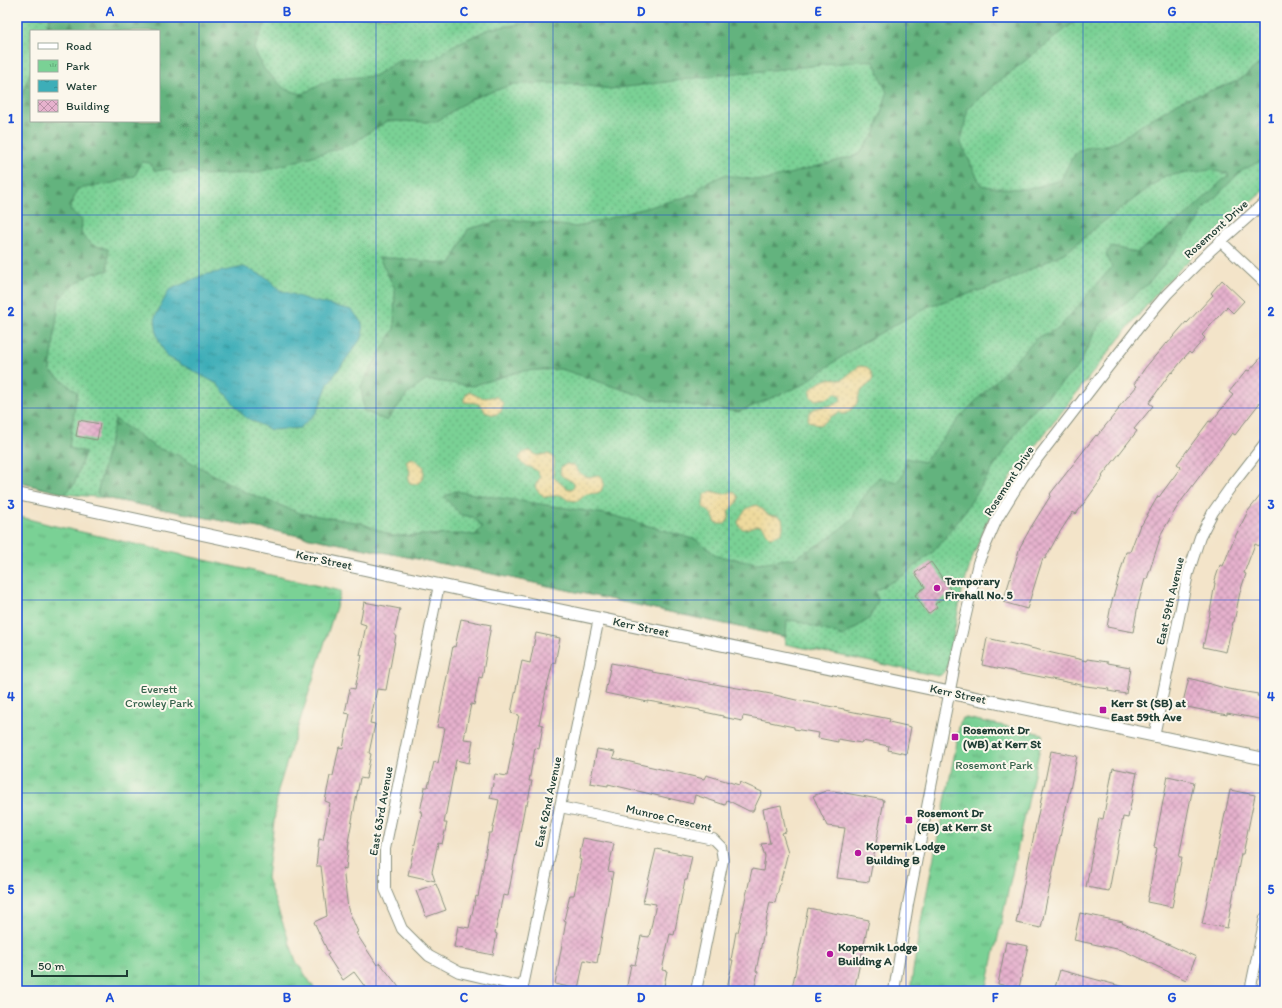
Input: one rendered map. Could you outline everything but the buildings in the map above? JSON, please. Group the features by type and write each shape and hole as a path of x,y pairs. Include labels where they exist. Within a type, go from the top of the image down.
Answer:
{"street":[{"name":"Rosemont Drive","path":"894,991 908,904 958,649 978,563 997,519 1033,464 1139,327 1167,294 1220,241 1265,202"},
{"path":"1220,241 1265,283"},
{"name":"East 59th Avenue","path":"1154,736 1188,574 1200,537 1221,500 1265,443"},
{"name":"Kerr Street","path":"17,494 439,585 1265,759"},
{"name":"East 63rd Avenue","path":"439,585 386,849 385,889 402,929 429,956 459,972 522,989"},
{"name":"East 62nd Avenue","path":"522,989 599,618"},
{"name":"Munroe Crescent","path":"560,807 713,839 721,847 723,860 696,991"},
{"path":"1250,991 1265,918"}],"green space":[{"path":"17,17 1265,17 1265,190 1223,226 1163,286 1126,330 1010,478 986,524 973,556 962,591 947,669 941,675 938,676 785,644 785,637 474,570 106,498 65,494 17,482"},
{"path":"50,17 268,17 254,49 264,69 285,89 302,94 332,79 374,76 398,61 435,59 450,47 489,29 538,21 542,17 612,17 625,28 706,17 1081,17 1003,78 968,108 961,143 981,185 996,188 1028,189 1061,180 1070,161 1078,151 1086,148 1111,144 1181,101 1238,81 1265,59 1265,159 1241,171 1203,210 1199,221 1150,282 1098,326 1078,367 1026,418 959,520 933,552 904,575 875,591 878,601 869,619 843,636 797,621 787,620 786,637 474,570 105,498 97,494 115,419 157,448 176,454 245,492 300,513 361,523 393,536 475,535 482,527 473,517 461,515 444,497 455,491 612,515 697,540 717,556 759,563 795,558 828,539 853,518 857,506 879,477 896,482 903,475 906,458 924,462 961,416 1038,337 1058,329 1112,267 1106,254 1112,246 1137,253 1185,216 1229,174 1210,170 1165,176 1099,225 1068,251 1001,284 929,306 857,346 802,385 739,412 654,400 561,369 521,371 472,386 427,380 408,393 387,421 364,411 361,386 394,329 395,289 379,258 451,264 468,229 507,219 577,227 696,194 702,185 724,175 763,181 858,155 875,133 887,93 873,60 721,75 611,89 564,83 514,84 471,99 436,122 387,121 350,145 255,173 203,175 191,170 188,172 173,173 170,169 155,171 150,163 141,162 135,176 113,183 77,189 70,210 82,220 81,234 93,245 108,249 108,271 94,273 87,276 59,299 50,371 77,392 69,448 85,452 74,485 65,494 17,482 17,109 30,73 30,122 160,122 160,30 45,30"},
{"name":"Everett Crowley Park","path":"17,516 341,591 278,790 267,878 296,961 316,991 17,991"},
{"name":"Rosemont Park","path":"962,718 1043,734 986,991 910,991 919,931 956,741"}],"sand":[{"path":"859,366 867,367 873,376 871,382 860,393 854,407 844,414 841,414 840,412 833,415 821,424 817,425 808,420 809,414 812,410 832,405 841,400 840,395 835,393 828,398 814,400 811,397 811,390 817,384 829,379 842,380"},
{"path":"468,392 484,398 498,398 503,404 501,412 494,415 485,412 484,408 479,404 464,402"},
{"path":"531,451 536,455 551,455 554,460 553,477 566,488 572,489 575,485 572,481 560,474 561,467 567,464 574,465 584,476 590,477 598,475 602,477 604,483 601,491 586,494 578,501 568,500 561,495 545,497 536,489 536,484 540,478 536,470 521,462 519,458 523,453"},
{"path":"411,458 424,467 423,477 417,484 410,483 408,480 410,471 406,461"},
{"path":"711,491 723,494 734,492 739,497 737,503 728,511 729,518 725,524 716,523 712,514 703,507 704,495"},
{"path":"756,505 767,514 777,516 782,519 783,530 780,534 770,537 761,526 742,529 738,522 743,513 747,509"}],"water":[{"path":"244,267 266,277 280,290 309,300 352,310 362,323 363,336 328,384 317,412 300,428 271,430 245,417 217,384 166,356 157,336 155,317 169,290 203,275"}],"place":[{"name":"Temporary Firehall No. 5","path":"937,588"},
{"name":"Kerr St (SB) at East 59th Ave","path":"1103,710"},
{"name":"Rosemont Dr (WB) at Kerr St","path":"955,737"},
{"name":"Rosemont Dr (EB) at Kerr St","path":"909,820"},
{"name":"Kopernik Lodge Building B","path":"858,853"},
{"name":"Kopernik Lodge Building A","path":"830,954"}]}
